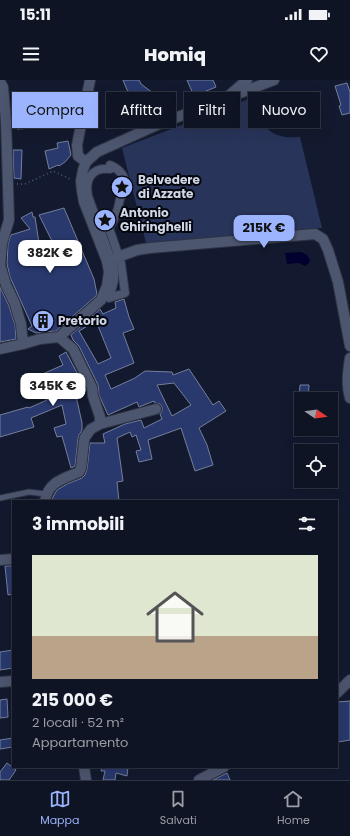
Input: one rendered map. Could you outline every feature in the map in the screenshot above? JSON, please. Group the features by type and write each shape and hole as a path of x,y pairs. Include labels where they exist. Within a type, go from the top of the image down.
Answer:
{"street":[{"path":"86,162 78,156 77,145 90,80"},
{"path":"232,92 247,80"},
{"path":"240,93 274,80"},
{"path":"0,82 3,87 6,121 9,220 2,243 0,266 19,317 23,344"},
{"path":"112,259 84,202 81,184 86,162 97,152 184,115"},
{"path":"0,349 40,339 59,337 101,300 107,286 108,272 112,259 109,228 113,222 125,187 125,183 120,172 110,165 110,169 104,168 93,173 87,182 86,188 112,259"},
{"path":"112,259 137,250 150,248 315,234 323,239 328,250 338,282 350,346"},
{"path":"59,337 72,349 92,388 100,416 100,424"},
{"path":"350,358 348,370 348,392 350,398"},
{"path":"46,498 49,489 54,484 79,472 81,468 85,437 91,429 100,424 156,409"},
{"path":"0,560 12,558"},
{"path":"0,682 12,680"},
{"path":"338,692 350,680"},
{"path":"84,768 89,779"},
{"path":"199,780 222,768"}],"lane":[{"path":"0,498 29,492 46,498"}],"path":[{"path":"25,184 53,171 81,184"}],"shaded area":[{"path":"248,99 248,128 267,128 269,131 283,137 300,137 322,228 146,243 122,148 184,124 184,128 240,128 240,102"},
{"path":"301,252 307,255 310,260 309,263 305,266 299,263 287,264 285,253"}],"building":[{"path":"123,80 139,80 141,84 152,92 129,92"},
{"path":"187,80 213,80 216,87 204,92 192,92"},
{"path":"347,83 350,92 350,113 342,115 339,106 341,105 335,86"},
{"path":"68,141 71,155 59,166 58,165 49,169 45,151 58,148 57,143"},
{"path":"13,150 22,150 21,179 14,178"},
{"path":"64,208 94,279 97,294 56,331 36,333 28,329 32,326 10,277 7,264 8,244 11,235 30,229 21,218 32,212 33,217 35,217 39,243 29,244 36,264 59,255 39,215"},
{"path":"0,287 9,306 15,325 16,339 0,342"},
{"path":"124,299 134,329 123,333 134,363 105,375 111,389 135,378 145,371 172,372 173,375 189,369 213,405 219,401 226,411 199,428 207,445 213,465 195,471 181,428 148,440 152,459 139,462 136,451 141,450 136,435 132,437 130,432 117,438 123,481 117,482 119,500 52,500 57,490 82,478 85,475 90,443 105,443 103,434 125,424 141,420 144,428 162,419 160,414 162,407 154,401 139,407 137,402 108,415 99,395 98,385 79,346 73,340 71,335 100,309 103,314 116,308 115,302","holes":["96,321 111,358 98,364 79,331","174,383 191,405 172,416 157,385"]},
{"path":"66,352 86,390 76,396 82,423 82,430 78,439 75,466 71,468 62,436 57,437 54,428 66,424 62,405 31,418 34,427 0,437 0,415 28,407 29,408 47,400 38,376 63,365 59,356"},
{"path":"300,385 309,385 308,392 299,392"},
{"path":"5,566 12,566 12,594 8,595"},
{"path":"12,650 12,668 0,670 0,652"},
{"path":"7,699 8,717 0,718 0,700"},
{"path":"350,701 350,740 338,742 338,702"},
{"path":"12,738 12,747 0,749 0,740"},
{"path":"7,763 16,770 9,780 0,780 0,772"},
{"path":"102,768 128,768 127,776 116,773 115,780 103,780 105,771 101,771"},
{"path":"227,773 230,780 213,780"}],"place":[{"name":"Belvedere di Azzate","path":"122,187"},
{"name":"Antonio Ghiringhelli","path":"105,220"},
{"name":"Pretorio","path":"43,321"}]}
